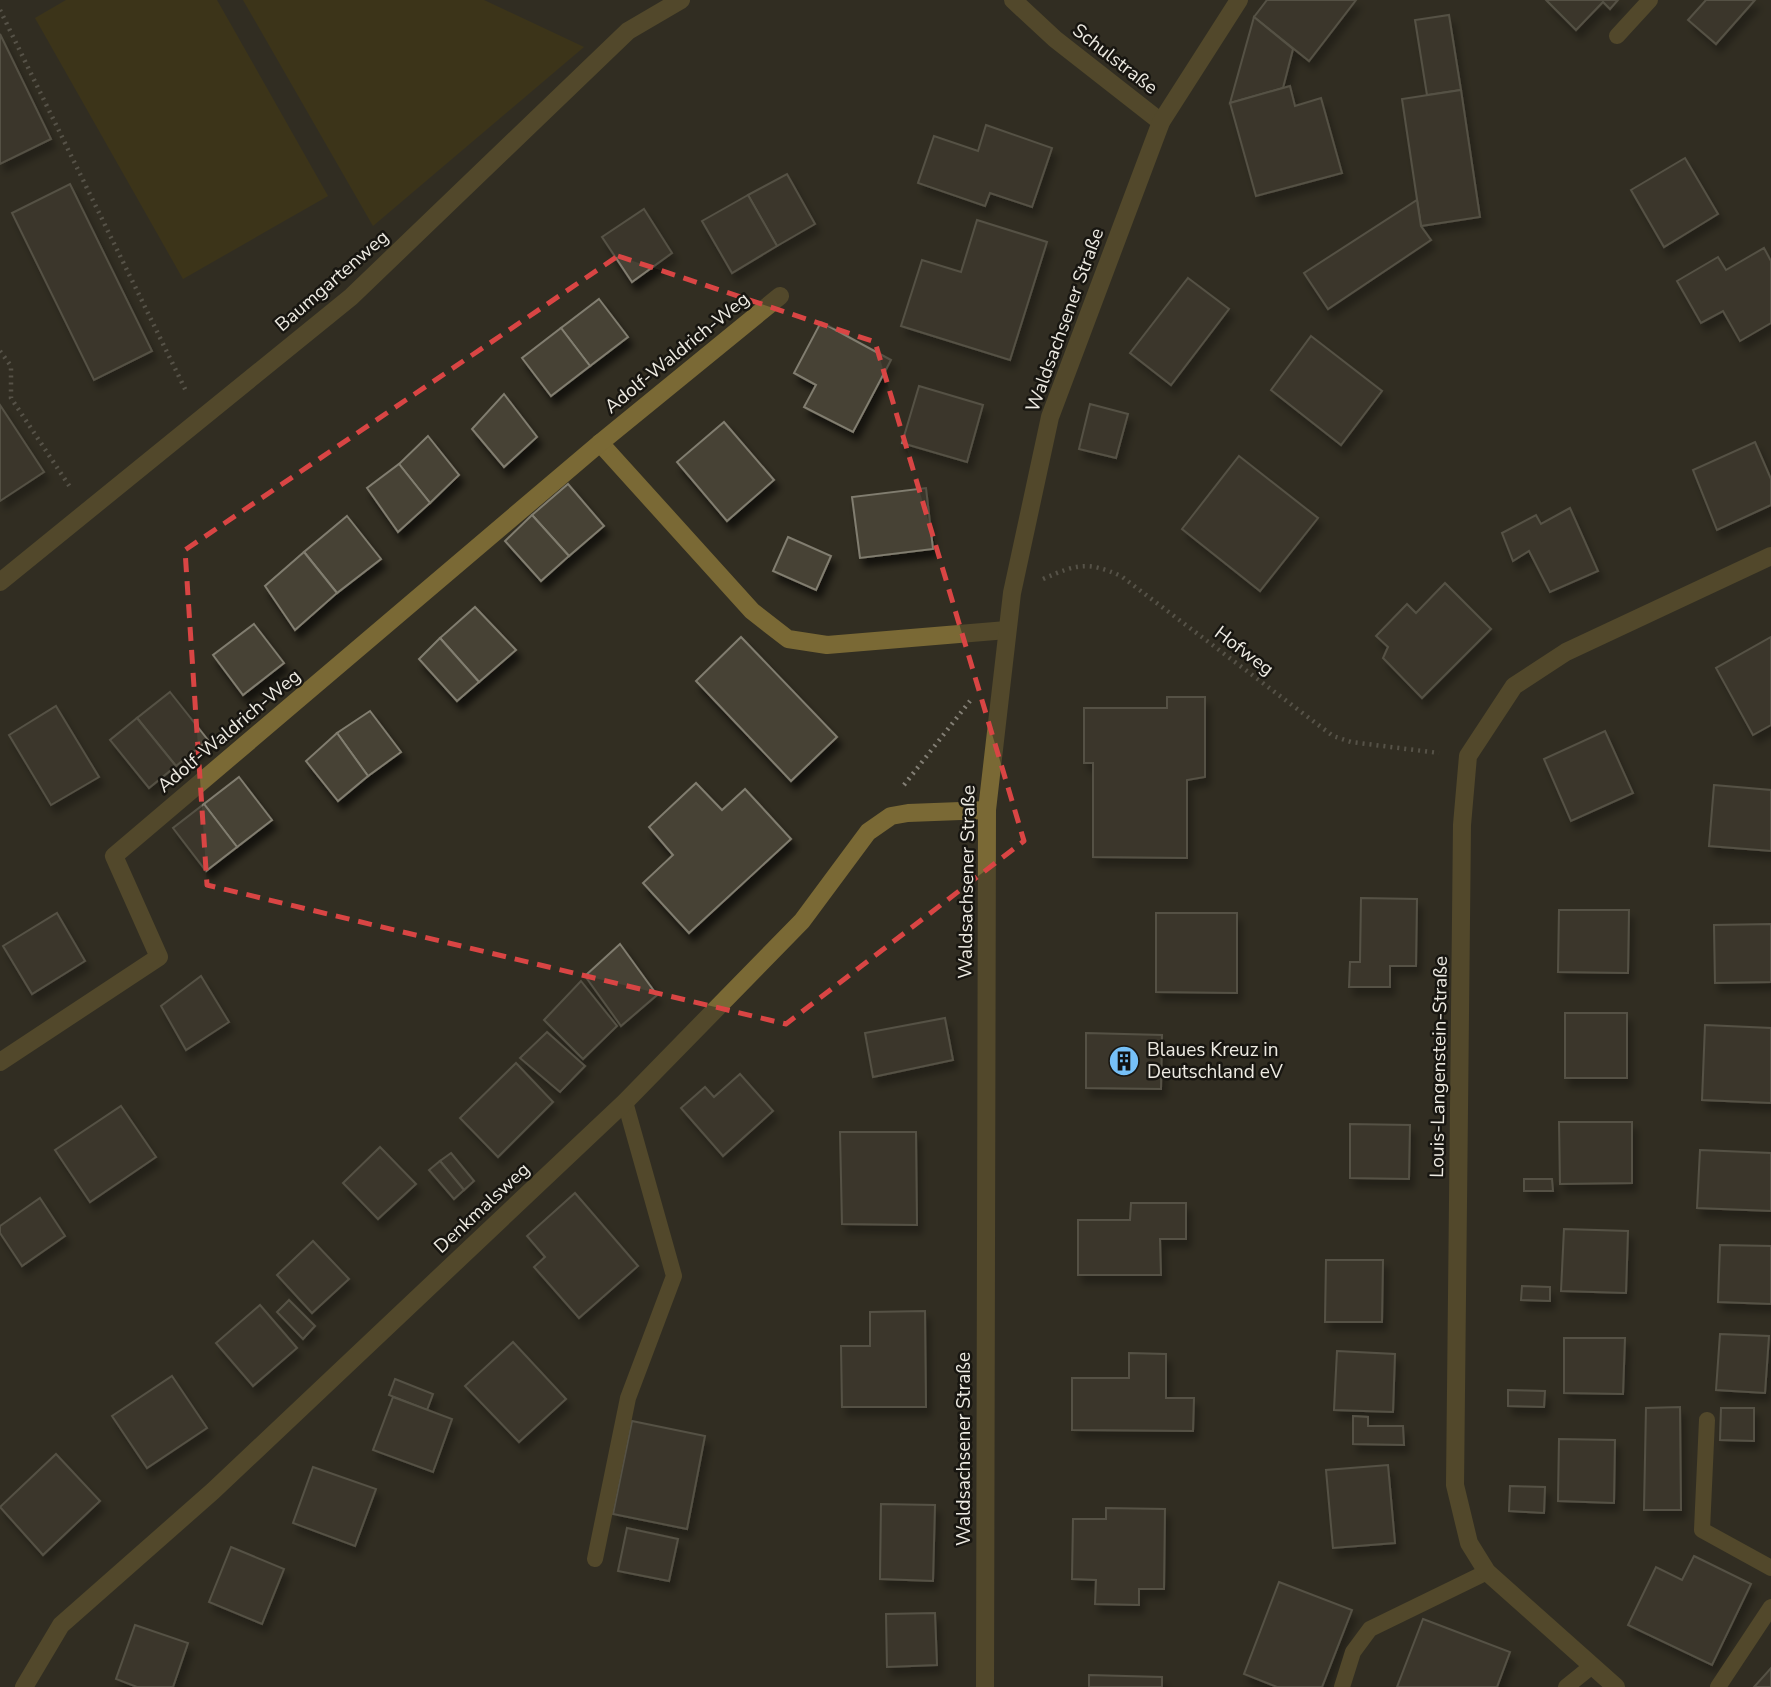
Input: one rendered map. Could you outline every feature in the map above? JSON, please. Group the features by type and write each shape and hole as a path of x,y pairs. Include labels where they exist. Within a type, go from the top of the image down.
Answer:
{"street":[{"name":"Baumgartenweg","path":"0,582 351,297 628,31 681,0"},
{"name":"Schulstraße","path":"1013,0 1055,39 1161,122"},
{"name":"Waldsachsener Straße","path":"985,1687 987,810 1012,593 1050,417 1161,122 1240,0"},
{"name":"Adolf-Waldrich-Weg","path":"0,1062 159,957 114,856 600,443 780,296"},
{"name":"Adolf-Waldrich-Weg","path":"600,443 752,611 788,639 827,645 1007,630"},
{"name":"Louis-Langenstein-Straße","path":"1616,1687 1487,1572 1469,1543 1455,1485 1462,825 1468,756 1514,686 1566,652 1771,556"},
{"name":"Denkmalsweg","path":"24,1687 61,1625 213,1491 625,1102 802,921 868,832 891,816 987,810"}],"lane":[{"path":"1617,36 1650,0"},
{"path":"595,1559 628,1398 674,1276 625,1102"},
{"path":"1707,1420 1702,1530 1771,1568"},
{"path":"1342,1687 1353,1652 1370,1629 1487,1572"},
{"path":"1718,1687 1771,1608"},
{"path":"1566,1687 1592,1667"}],"path":[{"path":"0,10 200,420"},
{"path":"0,351 10,366 11,398 86,512"},
{"name":"Hofweg","path":"1012,593 1066,569 1094,564 1121,576 1333,736 1351,742 1468,756"},
{"path":"902,788 970,700"}],"highlighted area":[{"path":"618,256 875,342 1024,841 786,1024 207,885 185,550"}],"shaded area":[{"path":"66,0 217,0 328,196 183,279 35,18"},
{"path":"243,0 484,0 584,47 373,226"}],"building":[{"path":"1267,0 1356,0 1309,61 1254,17"},
{"path":"1546,0 1618,0 1610,9 1603,2 1576,30"},
{"path":"1706,0 1755,0 1716,44 1688,20"},
{"path":"1449,15 1461,90 1427,95 1415,20"},
{"path":"1254,17 1293,49 1283,88 1230,103"},
{"path":"0,34 51,139 0,164"},
{"path":"1290,86 1295,106 1321,98 1342,173 1256,196 1230,103"},
{"path":"1461,90 1480,217 1421,226 1402,99"},
{"path":"986,125 1052,148 1032,207 990,193 985,206 918,183 934,136 978,151"},
{"path":"1685,158 1718,214 1664,247 1631,190"},
{"path":"787,174 815,224 777,246 748,195"},
{"path":"70,184 152,351 94,380 12,213"},
{"path":"748,195 777,246 732,273 702,221"},
{"path":"1417,200 1421,226 1431,240 1328,309 1304,273"},
{"path":"644,209 672,253 632,282 602,237"},
{"path":"977,220 1047,242 1010,360 901,326 922,260 961,272"},
{"path":"1764,248 1771,261 1771,323 1740,341 1723,311 1701,323 1677,281 1718,257 1726,270"},
{"path":"1188,278 1229,309 1171,385 1130,353"},
{"path":"599,299 628,337 590,366 561,328"},
{"path":"821,322 891,360 853,432 804,407 816,385 794,373"},
{"path":"561,328 590,366 551,396 522,358"},
{"path":"1311,336 1382,391 1341,445 1271,390"},
{"path":"919,386 983,405 967,462 902,443"},
{"path":"504,394 537,437 504,467 472,429"},
{"path":"1090,404 1128,414 1116,458 1079,449"},
{"path":"0,405 44,472 0,501"},
{"path":"724,422 774,480 727,521 677,462"},
{"path":"428,436 459,475 430,503 399,464"},
{"path":"1755,442 1771,479 1771,505 1717,530 1693,470"},
{"path":"1239,456 1318,518 1260,591 1182,529"},
{"path":"399,464 430,503 398,532 367,488"},
{"path":"568,484 604,526 569,556 532,515"},
{"path":"926,488 933,549 860,558 852,497"},
{"path":"1570,508 1598,571 1550,592 1529,551 1513,561 1502,533 1536,515 1541,524"},
{"path":"532,515 569,556 541,581 505,541"},
{"path":"347,516 381,559 337,593 304,552"},
{"path":"788,537 831,556 816,590 773,571"},
{"path":"304,552 337,593 295,630 265,586"},
{"path":"1445,583 1491,629 1422,698 1383,658 1388,647 1376,636 1407,604 1416,613"},
{"path":"475,607 516,650 479,682 440,638"},
{"path":"254,624 284,663 243,695 213,655"},
{"path":"741,637 837,737 791,781 696,681"},
{"path":"1771,637 1771,725 1753,735 1716,668"},
{"path":"440,638 479,682 457,701 419,659"},
{"path":"170,692 208,740 176,766 137,718"},
{"path":"1167,697 1205,697 1205,777 1187,780 1187,858 1093,857 1093,763 1084,763 1084,708 1167,708"},
{"path":"56,706 99,777 51,805 9,735"},
{"path":"370,711 401,752 368,776 337,733"},
{"path":"137,718 176,766 149,788 110,740"},
{"path":"1605,731 1633,793 1571,821 1544,759"},
{"path":"337,733 368,776 338,801 306,761"},
{"path":"239,777 272,820 237,847 204,804"},
{"path":"696,783 722,810 745,789 791,839 689,933 643,883 673,855 649,827"},
{"path":"1714,785 1771,790 1771,851 1709,846"},
{"path":"204,804 237,847 206,871 173,828"},
{"path":"1361,898 1417,899 1416,966 1390,966 1390,987 1349,987 1350,962 1360,962"},
{"path":"1559,910 1629,910 1628,973 1558,972"},
{"path":"57,913 85,961 32,994 3,946"},
{"path":"1156,913 1237,913 1237,993 1156,992"},
{"path":"1771,924 1771,982 1715,983 1714,925"},
{"path":"620,944 657,995 621,1026 585,976"},
{"path":"201,976 229,1022 186,1050 161,1006"},
{"path":"581,981 617,1026 583,1059 544,1020"},
{"path":"1565,1013 1627,1013 1627,1078 1565,1078"},
{"path":"945,1018 953,1060 873,1077 865,1033"},
{"path":"1705,1025 1771,1028 1771,1103 1702,1100"},
{"path":"547,1032 585,1066 560,1092 520,1058"},
{"name":"Blaues Kreuz in Deutschland eV","path":"1086,1033 1162,1035 1161,1089 1086,1088"},
{"path":"516,1063 553,1102 498,1157 460,1118"},
{"path":"740,1074 773,1111 723,1156 681,1108 705,1087 714,1097"},
{"path":"121,1106 156,1157 90,1202 55,1150"},
{"path":"1559,1122 1632,1122 1632,1183 1560,1184"},
{"path":"1350,1124 1410,1125 1409,1179 1350,1178"},
{"path":"840,1132 916,1132 917,1225 842,1224"},
{"path":"380,1147 416,1184 378,1219 343,1183"},
{"path":"1700,1150 1771,1153 1771,1211 1697,1208"},
{"path":"451,1153 474,1181 464,1190 440,1161"},
{"path":"440,1161 464,1190 454,1199 429,1170"},
{"path":"1524,1179 1552,1179 1553,1191 1524,1191"},
{"path":"575,1193 638,1266 579,1318 534,1267 545,1257 527,1236"},
{"path":"40,1198 65,1236 22,1266 0,1233 0,1226"},
{"path":"1131,1203 1186,1203 1186,1239 1160,1239 1161,1275 1078,1275 1078,1220 1130,1220"},
{"path":"1564,1229 1628,1231 1626,1293 1561,1291"},
{"path":"313,1241 349,1279 312,1313 277,1275"},
{"path":"1720,1245 1771,1246 1771,1304 1718,1302"},
{"path":"1326,1260 1383,1260 1382,1322 1325,1322"},
{"path":"1522,1286 1550,1287 1550,1301 1521,1300"},
{"path":"289,1300 315,1326 303,1339 277,1312"},
{"path":"260,1305 297,1348 253,1386 216,1343"},
{"path":"925,1311 926,1407 842,1407 841,1346 870,1346 870,1312"},
{"path":"1720,1334 1769,1336 1765,1393 1716,1390"},
{"path":"1564,1338 1625,1338 1623,1394 1564,1393"},
{"path":"513,1342 566,1399 519,1442 465,1386"},
{"path":"1337,1351 1395,1354 1393,1412 1334,1410"},
{"path":"1129,1353 1166,1354 1166,1398 1194,1398 1193,1431 1072,1430 1072,1378 1129,1378"},
{"path":"172,1376 207,1428 147,1468 112,1416"},
{"path":"395,1379 433,1394 427,1410 389,1395"},
{"path":"1508,1390 1545,1391 1544,1407 1508,1406"},
{"path":"393,1397 452,1419 433,1472 373,1450"},
{"path":"1680,1407 1681,1510 1644,1510 1646,1408"},
{"path":"1721,1408 1754,1408 1754,1441 1720,1440"},
{"path":"1353,1416 1368,1417 1368,1426 1403,1426 1404,1445 1353,1444"},
{"path":"632,1421 705,1436 687,1529 613,1514"},
{"path":"1559,1439 1615,1440 1614,1503 1558,1501"},
{"path":"56,1454 100,1501 43,1555 0,1507"},
{"path":"1388,1465 1395,1543 1333,1548 1326,1470"},
{"path":"313,1467 376,1489 355,1546 293,1523"},
{"path":"1510,1486 1545,1487 1544,1513 1509,1511"},
{"path":"881,1504 935,1505 933,1581 880,1579"},
{"path":"1106,1508 1165,1509 1164,1589 1139,1589 1139,1605 1095,1604 1096,1580 1072,1579 1073,1519 1106,1519"},
{"path":"627,1528 678,1539 669,1581 618,1571"},
{"path":"231,1547 284,1569 262,1624 209,1602"},
{"path":"1694,1556 1751,1584 1712,1665 1628,1625 1656,1567 1682,1580"},
{"path":"1279,1582 1352,1610 1322,1687 1277,1687 1244,1674"},
{"path":"935,1613 937,1665 887,1667 886,1614"},
{"path":"1423,1619 1510,1652 1497,1687 1397,1687"},
{"path":"135,1625 188,1643 173,1687 137,1687 116,1679"},
{"path":"1771,1668 1771,1687 1754,1687"},
{"path":"1089,1675 1162,1677 1162,1687 1089,1687"}],"place":[{"name":"Blaues Kreuz in Deutschland eV","path":"1124,1061"}]}
